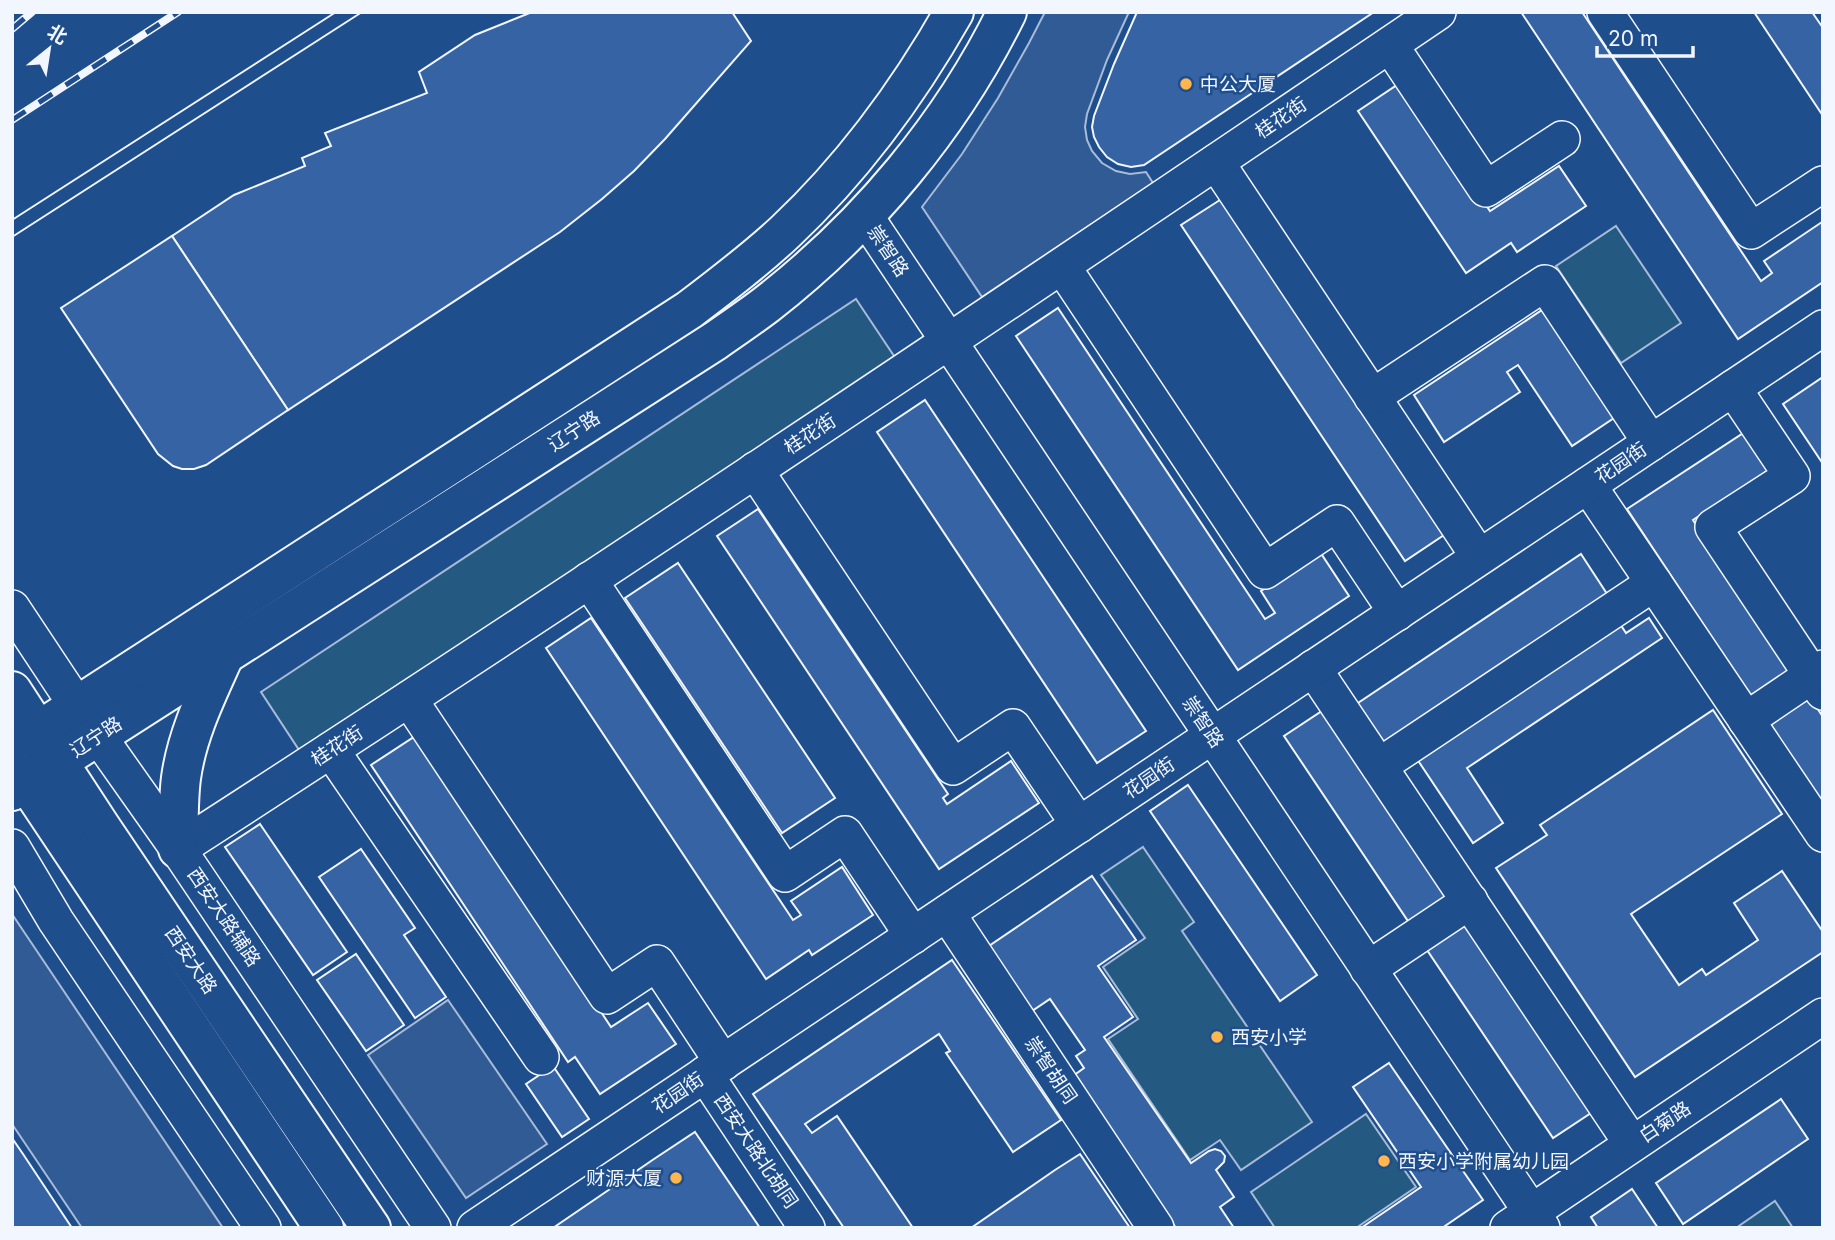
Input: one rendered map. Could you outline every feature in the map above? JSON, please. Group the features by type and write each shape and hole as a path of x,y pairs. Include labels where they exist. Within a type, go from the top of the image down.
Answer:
{"main road":[{"name":"辽宁路","path":"27,762 678,317 739,272 785,232 870,140 930,54 954,12"},
{"name":"辽宁路","path":"88,721 225,654 715,341 777,296 816,263 905,171 939,127 969,81 1007,12"},
{"path":"178,849 181,779 187,749 225,654"},
{"name":"西安大路","path":"12,691 27,762 324,1228"},
{"name":"西安大路","path":"27,762 370,1228"}],"street":[{"name":"桂花街","path":"178,849 949,342 1438,12"},
{"path":"1605,12 1751,231 1823,184"},
{"path":"1390,44 1486,189 1562,139"},
{"path":"1216,162 1479,557"},
{"name":"崇智路","path":"864,216 1368,969 1527,1223"},
{"path":"1062,266 1265,571 1337,523 1397,613"},
{"path":"1373,397 1545,284 1651,443"},
{"name":"花园街","path":"475,1228 1823,328"},
{"path":"1733,388 1792,476 1713,527 1819,679 1746,720"},
{"path":"755,470 953,767 1013,727 1079,825"},
{"path":"1588,485 1823,834"},
{"path":"589,580 785,874 845,834 913,936"},
{"path":"1379,766 1654,583"},
{"name":"西安大路辅路","path":"12,608 433,1228"},
{"path":"1313,668 1632,1144"},
{"name":"西安大路北胡同","path":"409,699 607,996 657,963 714,1068 807,1228"},
{"path":"331,750 541,1057"},
{"path":"12,848 56,921 263,1228"},
{"path":"1368,969 1470,901"},
{"name":"崇智胡同","path":"947,913 1156,1228"},
{"name":"白菊路","path":"1527,1223 1632,1144 1823,1016"}],"shaded area":[{"path":"1045,12 1129,12 1107,60 1087,114 1085,127 1092,151 1102,163 1116,171 1130,174 1146,172 1153,183 982,297 922,207 962,154 998,98"},
{"path":"1616,226 1681,323 1621,363 1556,266"},
{"path":"856,299 898,362 303,756 261,692"},
{"path":"1143,847 1194,922 1182,931 1312,1122 1241,1170 1220,1140 1190,1160 1108,1039 1138,1019 1103,967 1145,938 1101,875"},
{"path":"12,914 223,1228 82,1228 12,1124"},
{"path":"448,1000 547,1144 466,1198 368,1055"},
{"path":"1366,1114 1416,1187 1356,1228 1275,1228 1251,1192"},
{"path":"1775,1201 1793,1228 1736,1228"}],"building":[{"path":"532,12 732,12 751,41 665,139 602,199 560,232 288,410 172,236 234,195 305,166 302,158 331,146 325,133 427,93 419,72 475,35"},
{"name":"中公大厦","path":"1137,12 1374,12 1144,165 1131,167 1118,164 1107,157 1094,137 1092,127 1114,64"},
{"path":"1521,12 1582,12 1761,281 1772,273 1764,261 1822,222 1823,282 1738,339"},
{"path":"1754,12 1812,12 1823,28 1823,116"},
{"path":"1403,81 1490,211 1559,166 1586,206 1517,252 1511,243 1466,273 1358,111"},
{"path":"1223,198 1447,533 1405,561 1181,225"},
{"path":"172,236 288,410 206,465 194,469 173,466 158,454 61,308"},
{"path":"1058,308 1265,619 1275,613 1261,591 1320,552 1349,596 1238,670 1016,336"},
{"path":"1545,308 1617,416 1572,446 1518,365 1507,372 1520,392 1444,442 1414,395"},
{"path":"1823,377 1823,464 1783,404"},
{"path":"925,400 1146,731 1097,763 877,432"},
{"path":"1745,432 1770,469 1693,520 1795,674 1754,701 1627,509"},
{"path":"758,509 948,794 943,798 947,804 1011,761 1039,803 939,869 717,536"},
{"path":"1581,554 1611,600 1386,750 1355,705"},
{"path":"678,563 835,798 782,833 625,598"},
{"path":"591,618 793,920 801,915 791,901 842,867 873,915 812,955 809,950 766,979 546,648"},
{"path":"1649,618 1662,638 1467,768 1503,823 1473,843 1417,759 1620,624 1626,633"},
{"path":"1805,690 1823,717 1823,805 1764,717"},
{"path":"1325,709 1454,903 1414,930 1284,736"},
{"path":"1713,710 1782,814 1631,914 1679,985 1702,969 1706,975 1758,940 1734,903 1782,871 1823,932 1823,952 1635,1077 1496,868 1547,835 1540,825"},
{"path":"417,735 611,1027 648,1003 676,1044 600,1094 575,1057 568,1062 371,765"},
{"path":"1188,785 1317,975 1280,1001 1150,811"},
{"path":"260,824 347,952 313,975 225,847"},
{"path":"361,849 415,928 404,935 446,997 415,1018 319,877"},
{"path":"1092,876 1136,940 1098,966 1133,1017 1104,1037 1191,1163 1215,1149 1225,1156 1224,1162 1216,1170 1234,1197 1220,1207 1234,1228 1176,1228 1073,1076 1084,1068 1076,1056 1085,1050 1050,999 1029,1013 986,948"},
{"path":"1463,917 1594,1111 1553,1138 1423,944"},
{"path":"356,954 404,1025 366,1051 317,980"},
{"path":"952,960 1061,1120 1013,1152 946,1053 950,1051 939,1034 805,1124 812,1133 837,1116 913,1228 844,1228 753,1094"},
{"path":"1389,1063 1483,1200 1442,1228 1361,1228 1421,1187 1353,1087"},
{"path":"553,1066 589,1119 562,1137 526,1084"},
{"path":"1781,1099 1808,1139 1683,1224 1656,1183"},
{"name":"财源大厦","path":"695,1132 760,1228 553,1228 654,1159"},
{"path":"12,1138 23,1154 72,1228 12,1228"},
{"path":"1080,1154 1130,1228 971,1228 1055,1170"},
{"path":"1632,1189 1658,1228 1598,1228 1591,1217"}],"tram line":[{"path":"12,220 336,12"},
{"path":"12,237 362,12"}],"railway":[{"path":"12,29 32,12"},
{"path":"12,120 178,12"}],"place":[{"name":"中公大厦","path":"1186,84"},
{"name":"西安小学","path":"1217,1037"},
{"name":"西安小学附属幼儿园","path":"1384,1161"},
{"name":"财源大厦","path":"676,1178"}]}
